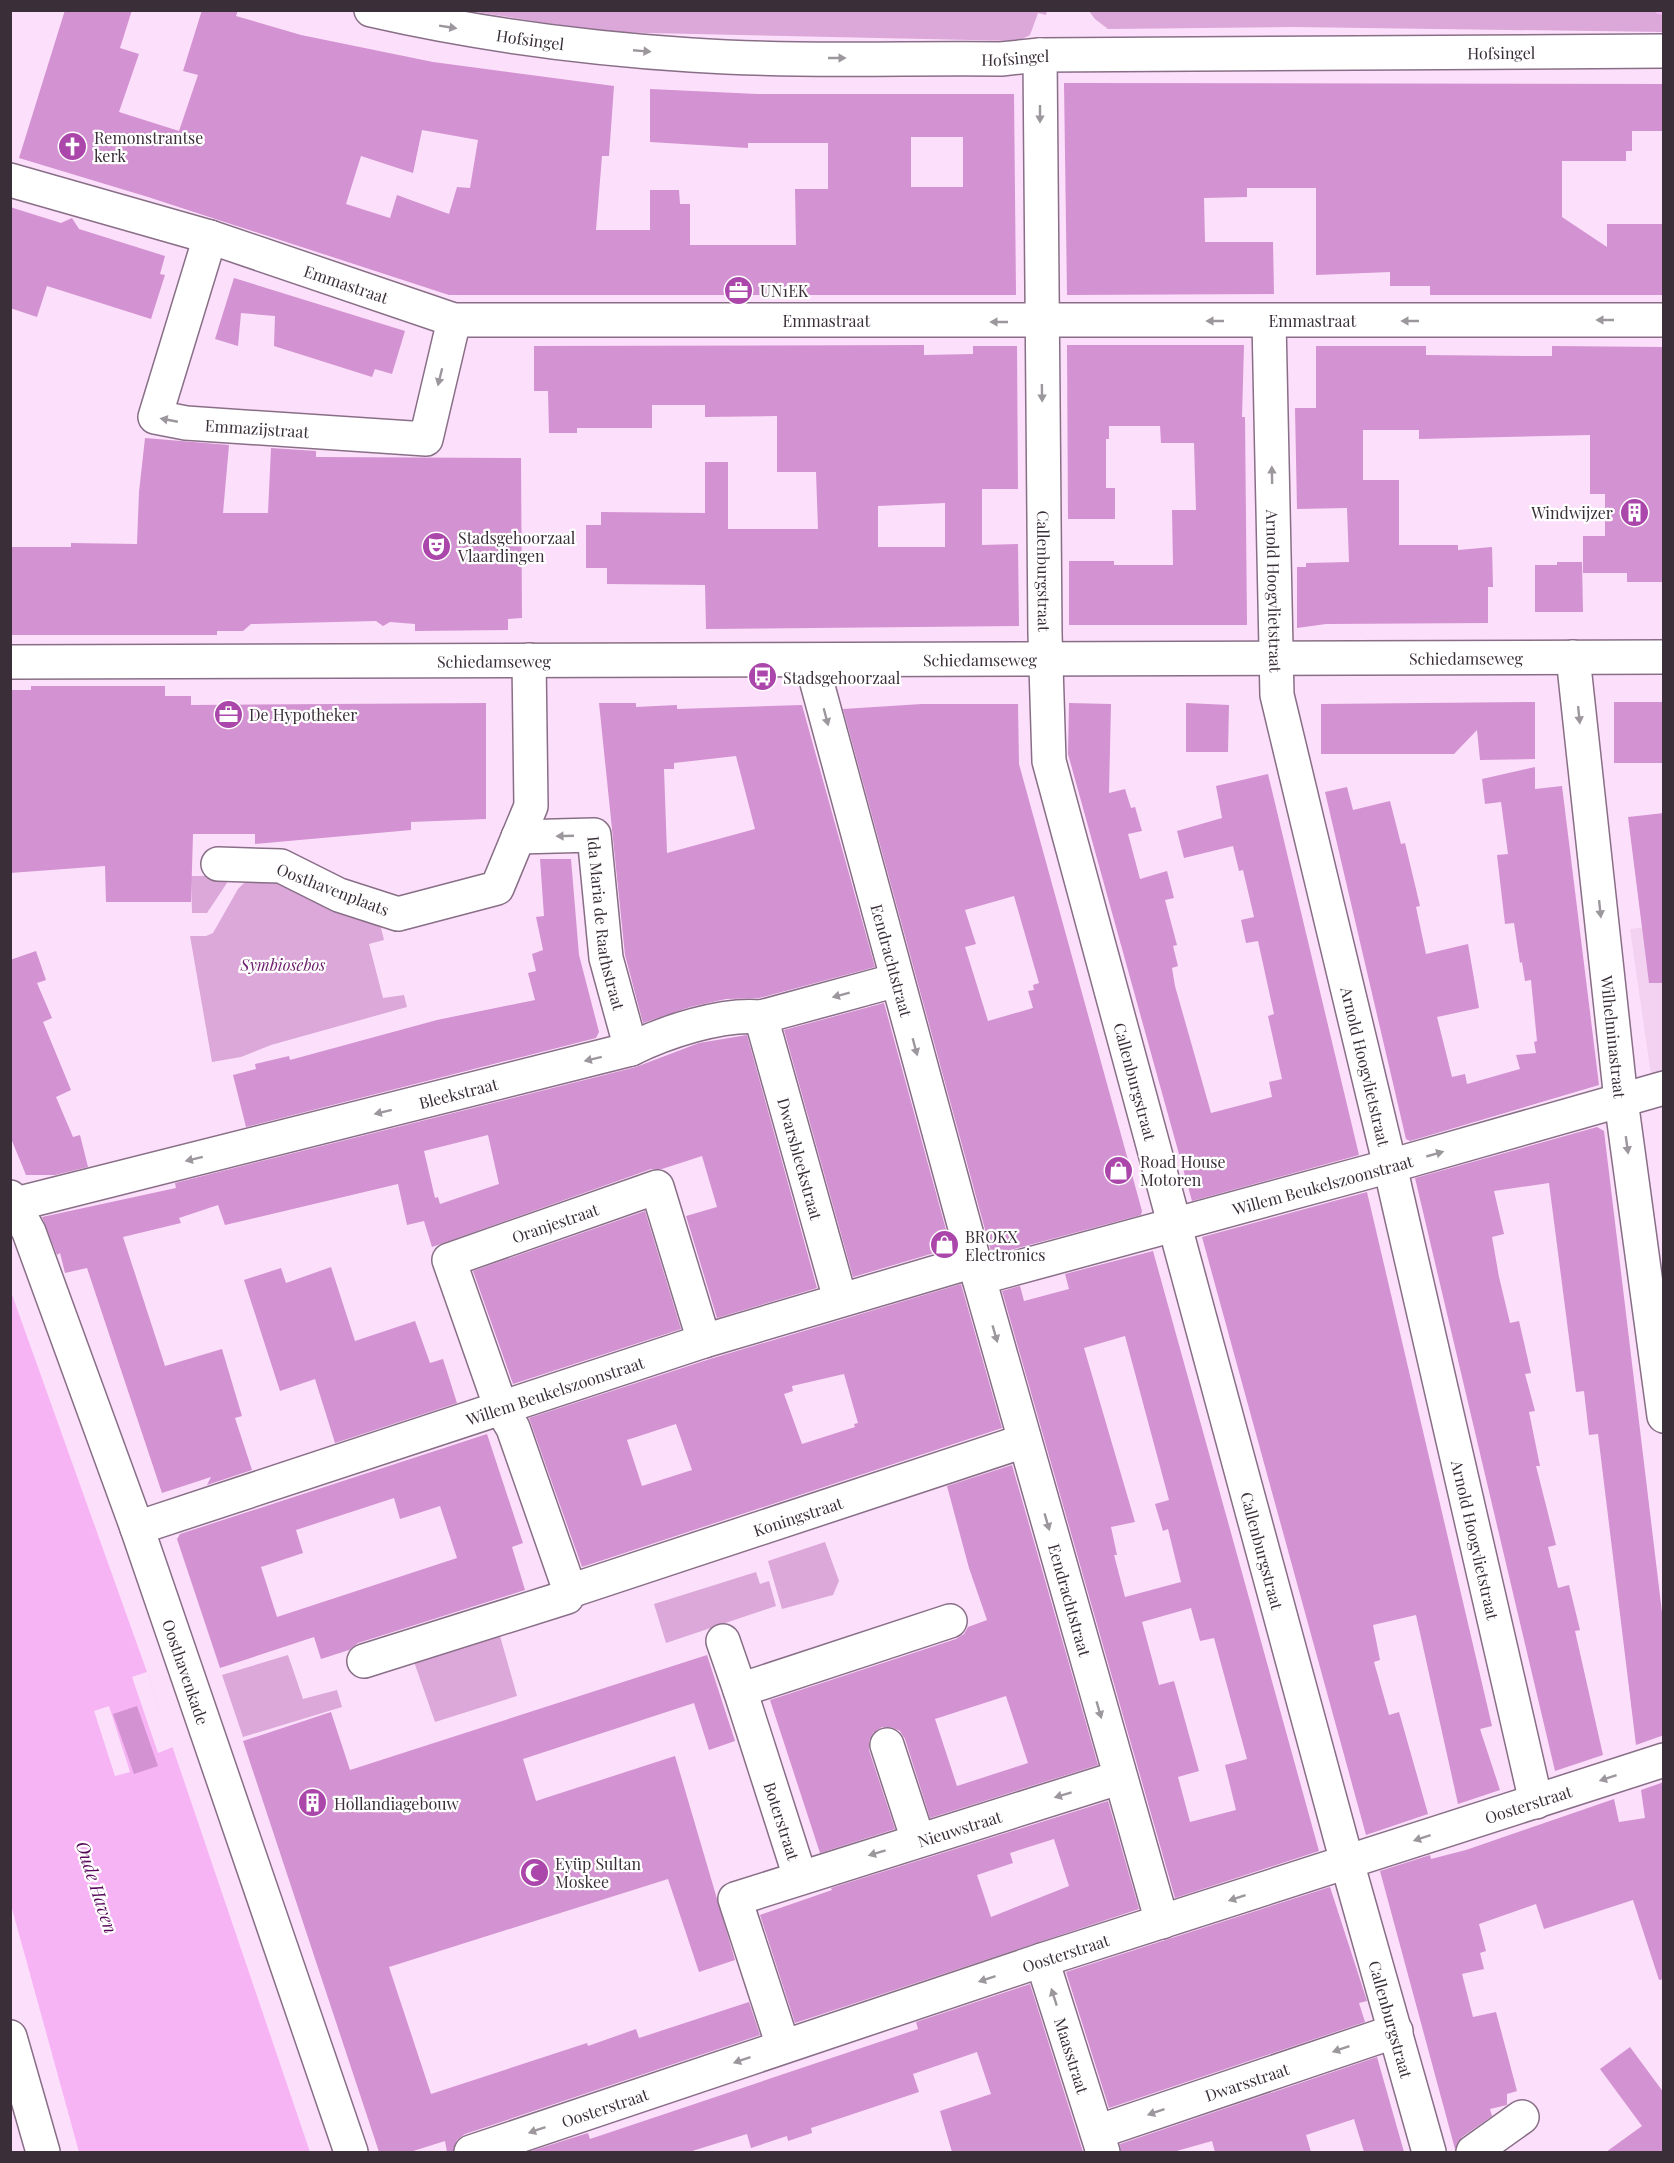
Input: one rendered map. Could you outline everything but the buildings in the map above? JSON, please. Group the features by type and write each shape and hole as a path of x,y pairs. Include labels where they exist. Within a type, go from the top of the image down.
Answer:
{"street":[{"name":"Hofsingel","path":"371,10 441,26 562,43 693,55 990,59 1040,55 1664,51"},
{"name":"Callenburgstraat","path":"1040,55 1041,322 1049,761 1347,1862 1429,2152"},
{"name":"Emmastraat","path":"10,180 210,237 454,320 1041,322 1664,320"},
{"name":"Emmazijstraat","path":"210,237 155,417 186,423 426,439 454,320"},
{"name":"Arnold Hoogvlietstraat","path":"1269,321 1277,695 1390,1166 1536,1802"},
{"name":"Wilhelminastraat","path":"1573,657 1621,1100 1663,1415"},
{"name":"Schiedamseweg","path":"10,662 1664,657"},
{"path":"518,837 531,806 529,660"},
{"name":"Eendrachtstraat","path":"811,661 976,1270 1119,1778 1162,1922"},
{"name":"Ida Maria de Raathstraat","path":"518,837 594,835 606,958 631,1049"},
{"name":"Oosthavenplaats","path":"218,864 281,866 339,895 398,914 497,888 518,837"},
{"name":"Bleekstraat","path":"13,1201 631,1049 654,1038 741,1015 760,1017 897,980"},
{"name":"Dwarsbleekstraat","path":"760,1017 840,1299"},
{"name":"Willem Beukelszoonstraat","path":"137,1528 704,1341 840,1299 1176,1224 1664,1088"},
{"name":"Oranjestraat","path":"501,1408 449,1260 657,1187 704,1341"},
{"name":"Oosthavenkade","path":"13,1201 52,1293 137,1528 351,2152"},
{"path":"501,1408 513,1428 570,1591"},
{"name":"Koningstraat","path":"364,1661 567,1598 570,1591 1024,1441"},
{"path":"740,1690 950,1622"},
{"name":"Boterstraat","path":"723,1641 800,1877 735,1899 783,2046"},
{"path":"887,1745 918,1840"},
{"name":"Oosterstraat","path":"471,2152 1042,1960 1664,1760"},
{"name":"Nieuwstraat","path":"800,1877 1119,1778"},
{"name":"Maasstraat","path":"1042,1960 1100,2142"},
{"name":"Dwarsstraat","path":"1100,2142 1396,2031"},
{"path":"10,2037 43,2152"},
{"path":"1473,2152 1522,2117"}],"shaded area":[{"path":"1663,925 1663,1072 1651,1075 1630,929"}],"green space":[{"path":"1663,10 1663,32 1295,27 1108,29 1089,11"},
{"path":"470,11 1047,11 1046,15 1038,13 1030,35 1018,41 603,32"},
{"path":"191,876 223,876 227,883 207,913 192,913"},
{"name":"Symbiosebos","path":"265,876 380,924 384,940 369,944 383,998 404,995 407,1007 271,1045 241,1057 212,1062 190,936 206,936 213,933 238,889 249,878"},
{"path":"825,1542 839,1581 833,1595 782,1609 768,1561"},
{"path":"756,1572 760,1584 769,1581 776,1606 666,1643 654,1604"},
{"path":"498,1629 517,1696 435,1722 412,1656"},
{"path":"288,1655 303,1699 337,1690 342,1707 243,1737 222,1675"}],"water":[{"name":"Oude Haven","path":"10,1289 147,1672 310,2152 79,2152 11,1905"}],"pier":[{"path":"147,1672 173,1747 158,1753 132,1677"},
{"path":"109,1706 130,1772 115,1776 94,1711"}],"waterway":[{"path":"1659,10 1664,11"}],"place":[{"name":"Remonstrantse kerk","path":"73,146"},
{"name":"UN1EK","path":"739,290"},
{"name":"Windwijzer","path":"1634,512"},
{"name":"Stadsgehoorzaal Vlaardingen","path":"437,546"},
{"name":"Stadsgehoorzaal","path":"762,677"},
{"name":"De Hypotheker","path":"228,714"},
{"name":"Road House Motoren","path":"1119,1170"},
{"name":"BROKX Electronics","path":"944,1245"},
{"name":"Hollandiagebouw","path":"313,1803"},
{"name":"Eyüp Sultan Moskee","path":"534,1872"}]}
